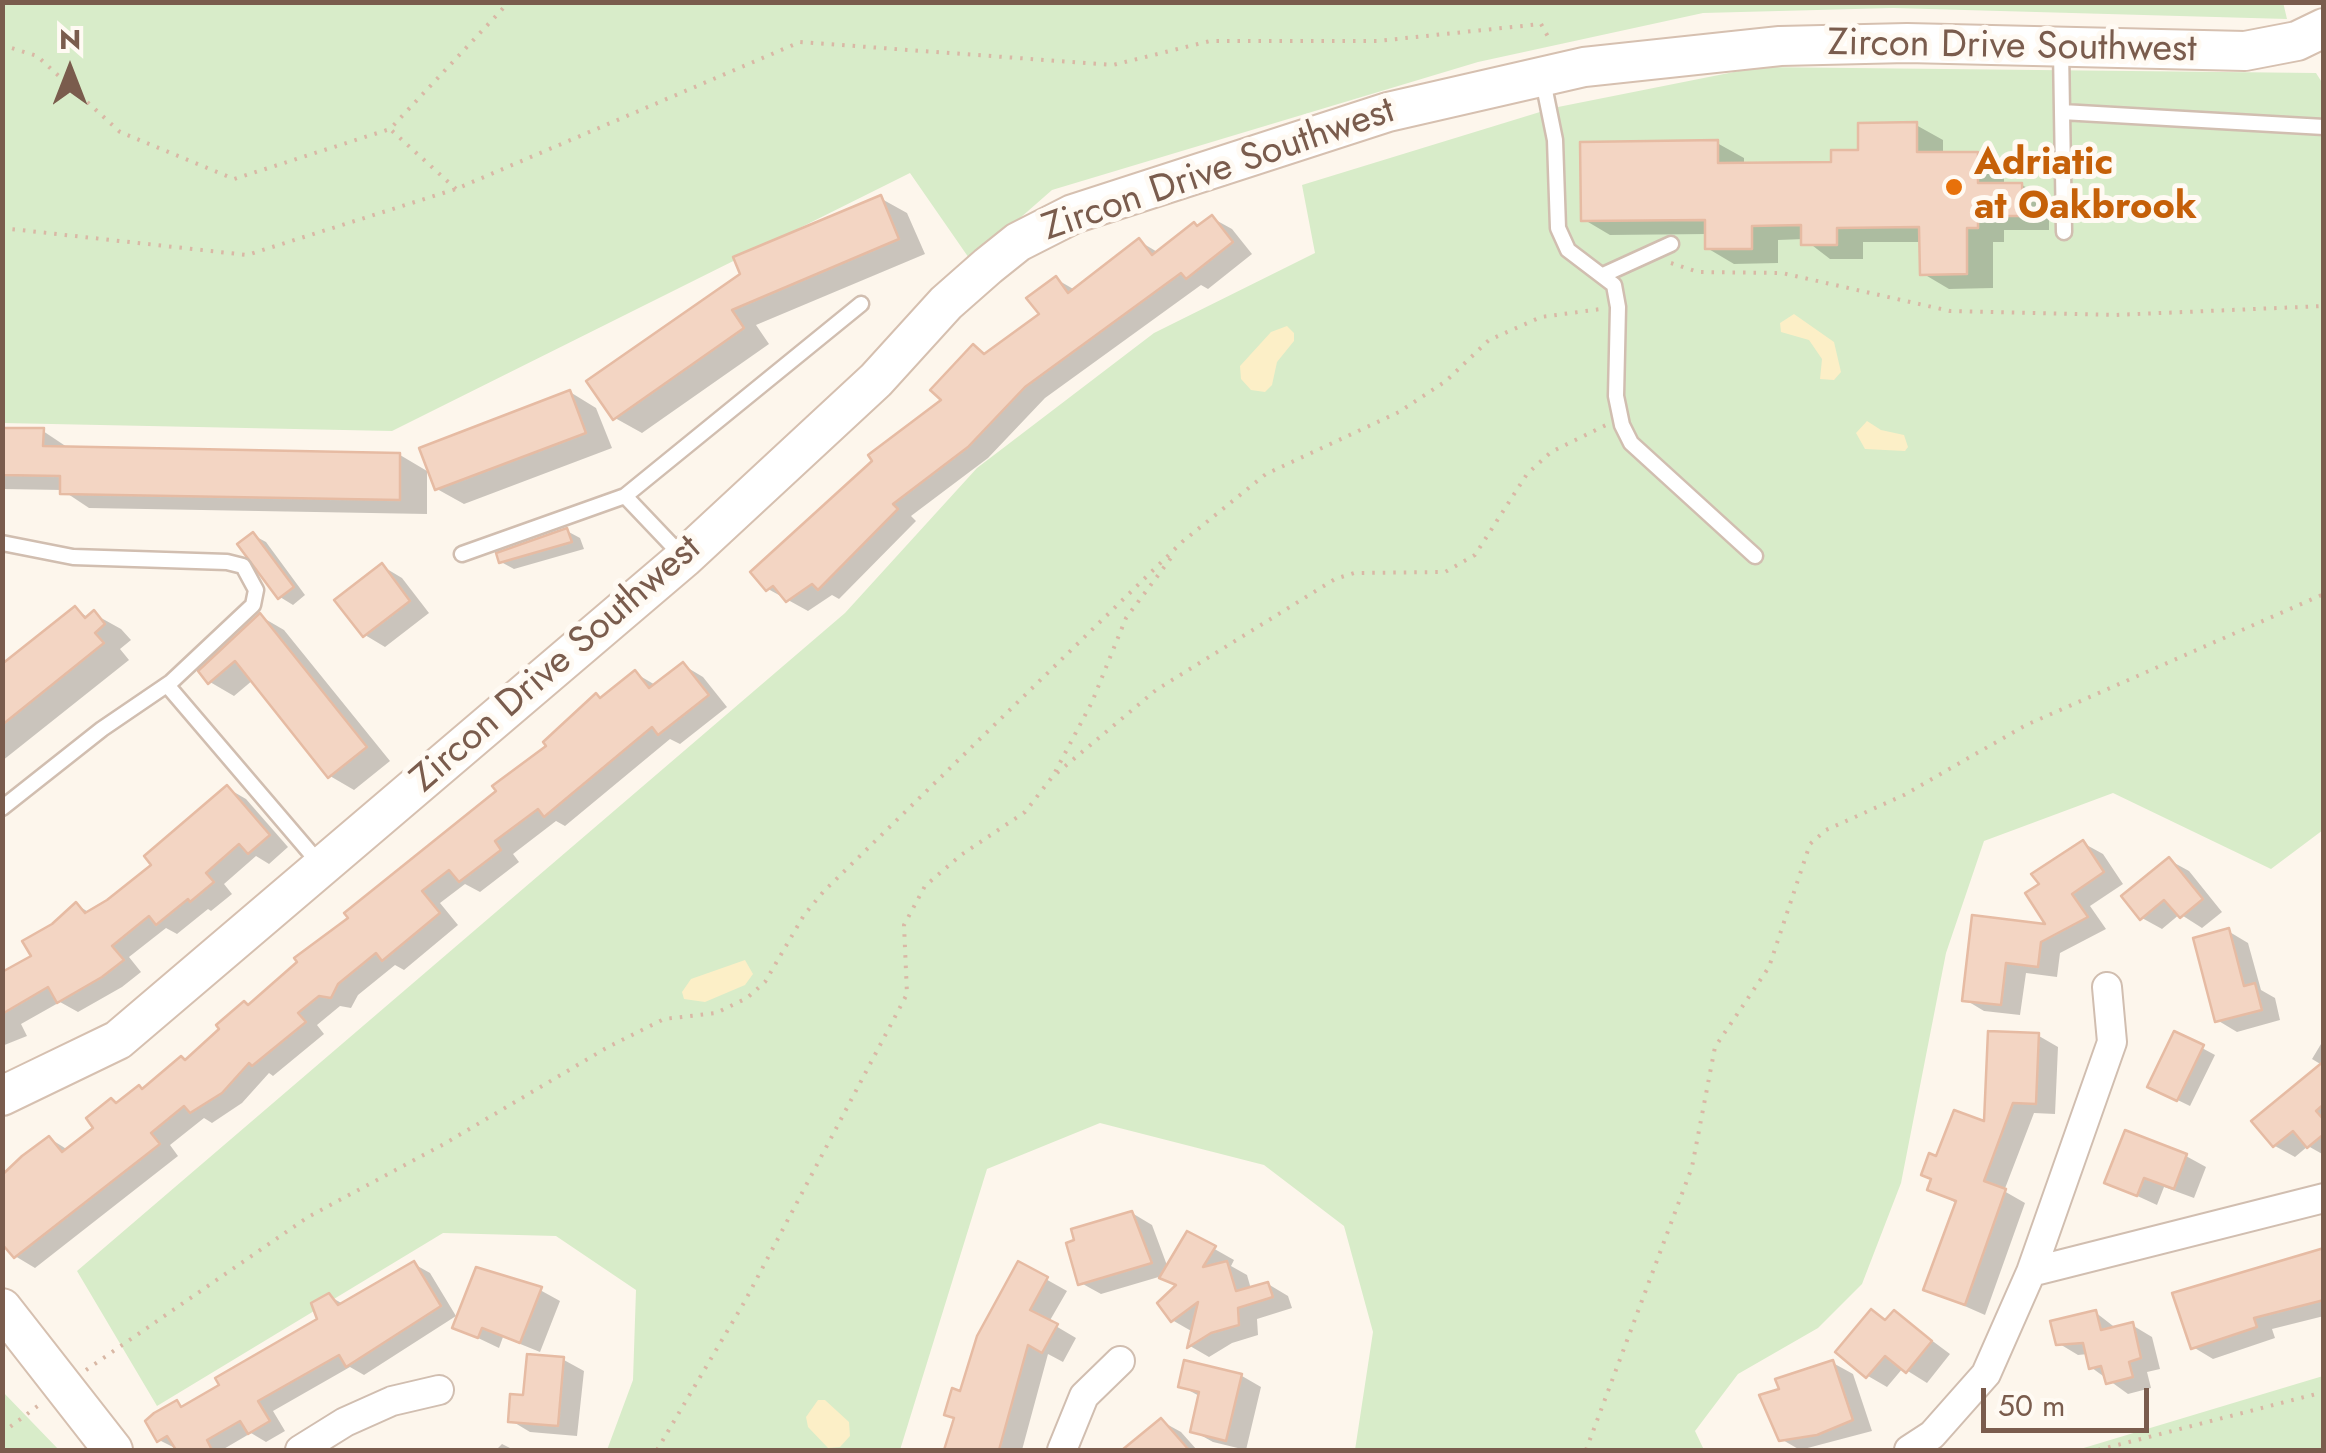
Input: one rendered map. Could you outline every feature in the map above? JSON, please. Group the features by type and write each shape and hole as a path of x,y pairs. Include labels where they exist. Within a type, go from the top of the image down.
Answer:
{"street":[{"name":"Zircon Drive Southwest","path":"2,1096 118,1040 684,558 876,380 946,302 1032,234 1073,214 1388,112 1554,73 1780,46 1907,43 2245,51 2297,41 2324,28"},
{"path":"1909,1450 1932,1435 1986,1374 2031,1272 2112,1042 2107,987"},
{"path":"2031,1272 2324,1198"},
{"path":"2,1308 113,1450"},
{"path":"1062,1450 1084,1396 1120,1361"},
{"path":"300,1450 345,1422 392,1401 439,1390"}],"lane":[{"path":"2062,48 2064,232"},
{"path":"1554,73 1558,228 1568,250 1584,266 1614,285 1618,307 1616,396 1631,443 1755,556"},
{"path":"2062,112 2324,128"},
{"path":"1603,275 1672,244"},
{"path":"462,554 625,496 861,304"},
{"path":"625,496 684,558"},
{"path":"2,543 72,558 212,560 243,566 256,590 254,605 167,685 2,808"},
{"path":"167,685 322,866"}],"path":[{"path":"2,45 37,56 120,132 234,179 390,129 509,2"},
{"path":"2,228 247,255 456,189 800,42 1112,65 1210,41 1377,41 1541,24 1554,73"},
{"path":"390,129 456,189"},
{"path":"1656,250 1675,267 1698,272 1782,273 1950,311 2114,315 2324,306"},
{"path":"2,1433 308,1217 477,1126 608,1046 664,1018 716,1012 747,998 765,982 804,915 824,892 1182,542 1266,474 1400,412 1446,381 1489,340 1540,317 1618,307"},
{"path":"1053,776 1156,690 1335,579 1354,574 1445,572 1475,555 1526,474 1551,452 1621,418"},
{"path":"657,1450 745,1301 906,994 904,925 925,886 961,855 1025,812 1053,776 1092,702 1126,618 1182,542"},
{"path":"1586,1450 1692,1167 1715,1047 1769,967 1810,844 1826,830 1904,795 2026,725 2324,594"},
{"path":"2098,1450 2324,1392"}],"green space":[{"path":"2283,2 2287,19 1893,8 1703,13 1478,62 1052,190 971,261 910,173 392,431 3,423 3,3"},
{"path":"1759,67 2316,73 2323,84 2323,830 2271,869 2113,793 1984,841 1946,953 1901,1183 1862,1284 1818,1328 1738,1374 1695,1431 1704,1450 1355,1450 1373,1332 1344,1226 1264,1165 1100,1123 987,1169 900,1450 607,1450 633,1380 636,1290 556,1236 443,1233 157,1406 77,1271 845,613 977,468 1154,333 1315,253 1302,185 1553,108"},
{"path":"2323,1376 2323,1450 2077,1450"},
{"path":"3,1392 59,1450 3,1450"}],"sand":[{"path":"1794,314 1834,342 1841,372 1834,380 1820,379 1822,359 1809,340 1781,332 1780,323"},
{"path":"1287,326 1294,333 1294,341 1277,362 1272,385 1265,392 1251,390 1241,379 1240,366 1271,332"},
{"path":"1867,421 1881,430 1904,435 1908,447 1905,451 1865,449 1856,433"},
{"path":"745,960 753,974 745,985 705,1002 684,999 682,992 691,979"},
{"path":"818,1400 825,1400 849,1422 850,1436 840,1447 828,1448 808,1427 806,1417"}],"building":[{"path":"1917,122 1917,152 1978,152 1978,183 2022,183 2023,216 1978,216 1978,228 1967,228 1967,274 1920,275 1919,227 1837,228 1837,245 1801,245 1801,225 1752,226 1752,249 1705,249 1705,220 1581,221 1580,142 1718,140 1718,163 1831,162 1831,150 1858,150 1858,123"},
{"path":"881,195 899,239 732,310 744,328 613,420 586,381 740,274 733,257"},
{"path":"1212,215 1233,242 1186,279 1181,273 1025,387 968,447 893,504 898,509 818,590 812,584 786,602 773,586 766,591 750,572 872,461 868,455 941,400 930,390 973,344 984,354 1039,314 1026,298 1056,276 1068,293 1139,238 1152,255 1194,222 1197,226"},
{"path":"570,390 586,433 435,490 419,448"},
{"path":"2,428 44,428 43,446 400,453 400,500 60,494 60,476 2,475"},
{"path":"567,528 572,542 499,563 496,553"},
{"path":"253,532 294,587 278,599 237,544"},
{"path":"382,563 410,601 363,637 334,600"},
{"path":"75,606 85,618 94,610 105,624 95,633 104,643 2,725 2,664"},
{"path":"260,613 367,747 328,778 235,661 208,684 198,671"},
{"path":"683,662 709,695 658,735 652,727 544,817 538,809 495,841 501,850 459,882 449,870 422,891 440,913 382,961 376,953 338,984 331,998 319,996 298,1013 306,1022 252,1066 249,1063 222,1093 190,1113 184,1106 151,1133 160,1144 14,1258 2,1244 2,1175 22,1156 49,1136 62,1152 93,1128 86,1118 111,1098 116,1103 139,1085 142,1089 181,1056 185,1060 219,1029 216,1025 244,1001 248,1005 297,962 294,958 348,918 344,913 496,791 492,786 546,746 543,742 596,693 600,698 635,670 649,688"},
{"path":"227,785 270,835 248,854 239,844 206,873 214,882 190,902 188,899 156,925 149,916 112,946 124,960 102,977 57,1003 48,987 2,1014 2,972 31,956 22,941 52,924 76,902 85,913 107,900 151,865 144,856"},
{"path":"2083,840 2104,872 2072,894 2088,917 2041,942 2038,967 2006,963 2001,1005 1962,1001 1972,915 2045,924 2025,893 2039,884 2031,874"},
{"path":"2169,857 2203,899 2180,918 2164,900 2140,920 2121,896"},
{"path":"2229,928 2244,986 2255,983 2262,1010 2215,1022 2193,938"},
{"path":"1988,1031 2039,1033 2036,1104 2013,1103 1984,1181 2006,1189 1965,1305 1923,1290 1956,1201 1927,1190 1931,1179 1921,1175 1929,1153 1936,1156 1954,1110 1984,1121"},
{"path":"2174,1031 2204,1045 2177,1101 2147,1087"},
{"path":"2324,1061 2324,1104 2316,1111 2324,1120 2324,1134 2307,1148 2293,1131 2273,1147 2251,1121"},
{"path":"2125,1130 2187,1154 2174,1189 2144,1178 2137,1196 2104,1183"},
{"path":"1132,1211 1152,1263 1078,1285 1066,1243 1074,1240 1071,1229"},
{"path":"1187,1231 1216,1246 1203,1267 1227,1261 1236,1291 1268,1282 1273,1297 1238,1308 1239,1325 1211,1333 1187,1348 1198,1302 1171,1322 1157,1303 1176,1285 1159,1278"},
{"path":"2324,1248 2324,1300 2254,1318 2257,1327 2191,1349 2172,1293"},
{"path":"414,1261 441,1306 346,1367 339,1355 258,1401 270,1421 248,1434 240,1421 207,1440 212,1450 176,1450 167,1436 157,1442 145,1421 154,1413 177,1400 181,1407 219,1385 215,1378 317,1319 311,1303 329,1293 338,1305"},
{"path":"1018,1261 1048,1277 1030,1310 1058,1324 1042,1353 1028,1345 999,1450 944,1450 954,1418 944,1415 952,1388 960,1391 977,1336"},
{"path":"476,1267 542,1287 520,1343 482,1328 478,1338 452,1328"},
{"path":"1871,1309 1885,1320 1894,1310 1932,1341 1906,1373 1885,1356 1866,1378 1835,1352"},
{"path":"2096,1310 2101,1330 2133,1322 2141,1358 2129,1362 2133,1377 2106,1384 2101,1366 2089,1369 2083,1343 2056,1345 2050,1321"},
{"path":"527,1354 564,1357 558,1426 508,1422 510,1394 523,1395"},
{"path":"1184,1360 1242,1374 1226,1441 1190,1432 1199,1392 1178,1387"},
{"path":"1833,1360 1853,1420 1817,1435 1779,1441 1759,1395 1779,1389 1775,1379"},
{"path":"1161,1418 1189,1450 1122,1450"}],"place":[{"name":"Adriatic at Oakbrook","path":"1954,187"}]}
